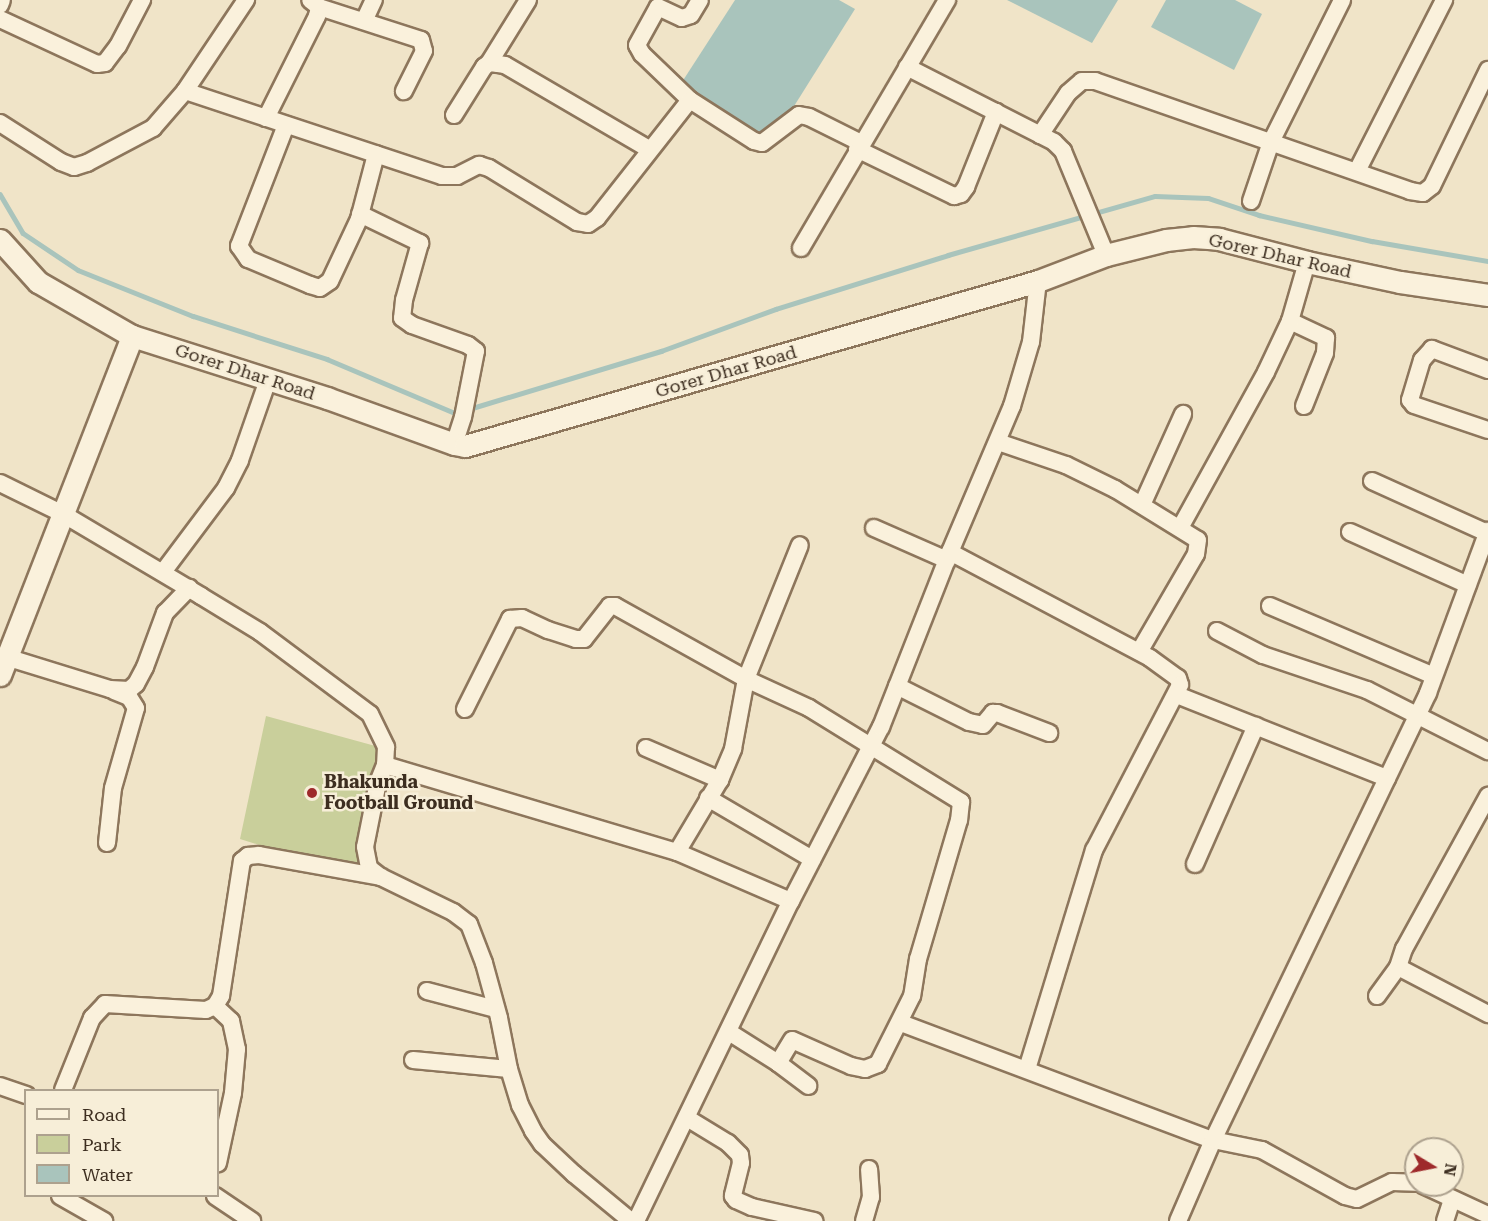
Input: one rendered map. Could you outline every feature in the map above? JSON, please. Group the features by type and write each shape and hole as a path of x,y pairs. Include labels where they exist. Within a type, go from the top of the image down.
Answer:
{"street":[{"path":"0,5 2,0"},
{"path":"0,19 97,64 105,63 118,46 142,0"},
{"path":"0,123 61,162 74,167 87,163 153,128 185,91 246,0"},
{"path":"364,21 374,0"},
{"path":"454,115 528,0"},
{"path":"700,0 691,15 682,18 652,4 638,45 642,54 690,100 754,141 762,143 799,116 809,117 954,196 961,194 966,187 996,112"},
{"path":"801,248 947,0"},
{"path":"1251,201 1271,142 1342,0"},
{"path":"1357,171 1444,0"},
{"path":"266,118 314,4 421,40 424,51 404,90"},
{"path":"489,63 505,65 649,149"},
{"path":"907,67 1054,142 1063,151 1106,255"},
{"path":"1040,135 1068,93 1082,81 1095,81 1410,191 1423,193 1432,186 1488,70"},
{"path":"185,91 442,176 457,176 479,165 489,168 577,222 588,224 597,218 649,149 690,100"},
{"path":"286,125 239,246 248,259 320,288 330,281 360,214 376,154"},
{"path":"360,214 420,243 404,300 402,318 412,325 473,348 476,357 463,417 454,444"},
{"name":"Gorer Dhar Road","path":"0,240 38,282 132,336 327,398 454,444 478,444 1038,281 1106,255 1166,240 1192,237 1219,239 1307,262 1400,282 1488,295"},
{"path":"1180,528 1266,372 1290,321 1307,262"},
{"path":"636,1221 791,901 872,747 948,556 998,442 1031,342 1038,281"},
{"path":"1290,321 1326,338 1325,353 1304,406"},
{"path":"132,336 3,666 110,689 129,690 136,684 165,613 189,588"},
{"path":"1488,370 1432,349 1422,360 1410,400 1414,405 1488,430"},
{"path":"163,572 226,488 240,460 267,380"},
{"path":"1142,505 1182,414"},
{"path":"998,442 1066,465 1193,534 1199,546 1139,652"},
{"path":"1178,1221 1213,1140 1417,716 1488,532 1372,481"},
{"path":"0,483 63,514 260,632 370,714 386,747 385,765 378,782 365,847 369,868 381,878 453,912 469,924 484,963 509,1069 520,1105 542,1144 631,1221"},
{"path":"874,528 948,556 1139,652 1178,678 1180,685 1177,695 1094,850 1027,1069"},
{"path":"1350,532 1468,585"},
{"path":"676,852 720,780 734,749 746,679 800,545"},
{"path":"465,709 510,619 522,618 557,633 584,639 609,606 626,611 746,679 809,708 961,802 959,820 918,959 912,996 901,1023 878,1064 871,1068 852,1066 792,1041 778,1063"},
{"path":"1270,606 1434,676"},
{"path":"1216,631 1263,655 1367,690 1488,751"},
{"path":"897,686 969,722 983,725 993,713 997,713 1049,733"},
{"path":"107,843 113,788 136,708 129,697 110,689"},
{"path":"1177,695 1387,778"},
{"path":"1195,864 1256,726"},
{"path":"646,748 720,780"},
{"path":"385,765 676,852 791,901"},
{"path":"1377,996 1398,967 1404,949 1488,796"},
{"path":"708,798 812,859"},
{"path":"63,1089 92,1018 105,1004 206,1010 215,1006 221,996 242,861 248,856 259,855 381,878"},
{"path":"1398,967 1488,1014"},
{"path":"427,991 496,1009"},
{"path":"215,1006 231,1022 237,1049 233,1093 219,1158"},
{"path":"901,1023 1213,1140 1262,1150 1346,1196 1357,1199 1392,1182 1404,1182"},
{"path":"729,1032 778,1063 808,1086"},
{"path":"413,1060 509,1069"},
{"path":"0,1086 24,1094"},
{"path":"687,1118 728,1143 740,1155 741,1163 733,1196 736,1200 752,1207 814,1221"},
{"path":"864,1221 871,1197 869,1169"},
{"path":"62,1197 104,1221"},
{"path":"216,1197 252,1221"},
{"path":"1448,1197 1488,1215"},
{"path":"1445,1221 1452,1199"}],"green space":[{"name":"Bhakunda Football Ground","path":"266,716 379,747 372,847 359,866 305,859 240,839"}],"water":[{"path":"735,0 839,0 855,9 791,111 761,137 692,96 682,82"},
{"path":"1007,0 1118,0 1092,43"},
{"path":"1166,0 1235,0 1262,14 1234,70 1151,27"}],"waterway":[{"path":"0,194 23,233 78,270 193,316 327,359 455,413 461,412"},
{"path":"469,409 661,351 776,309 948,255 1155,196 1208,198 1259,215 1372,241 1488,261"}],"place":[{"name":"Bhakunda Football Ground","path":"312,793"}]}
